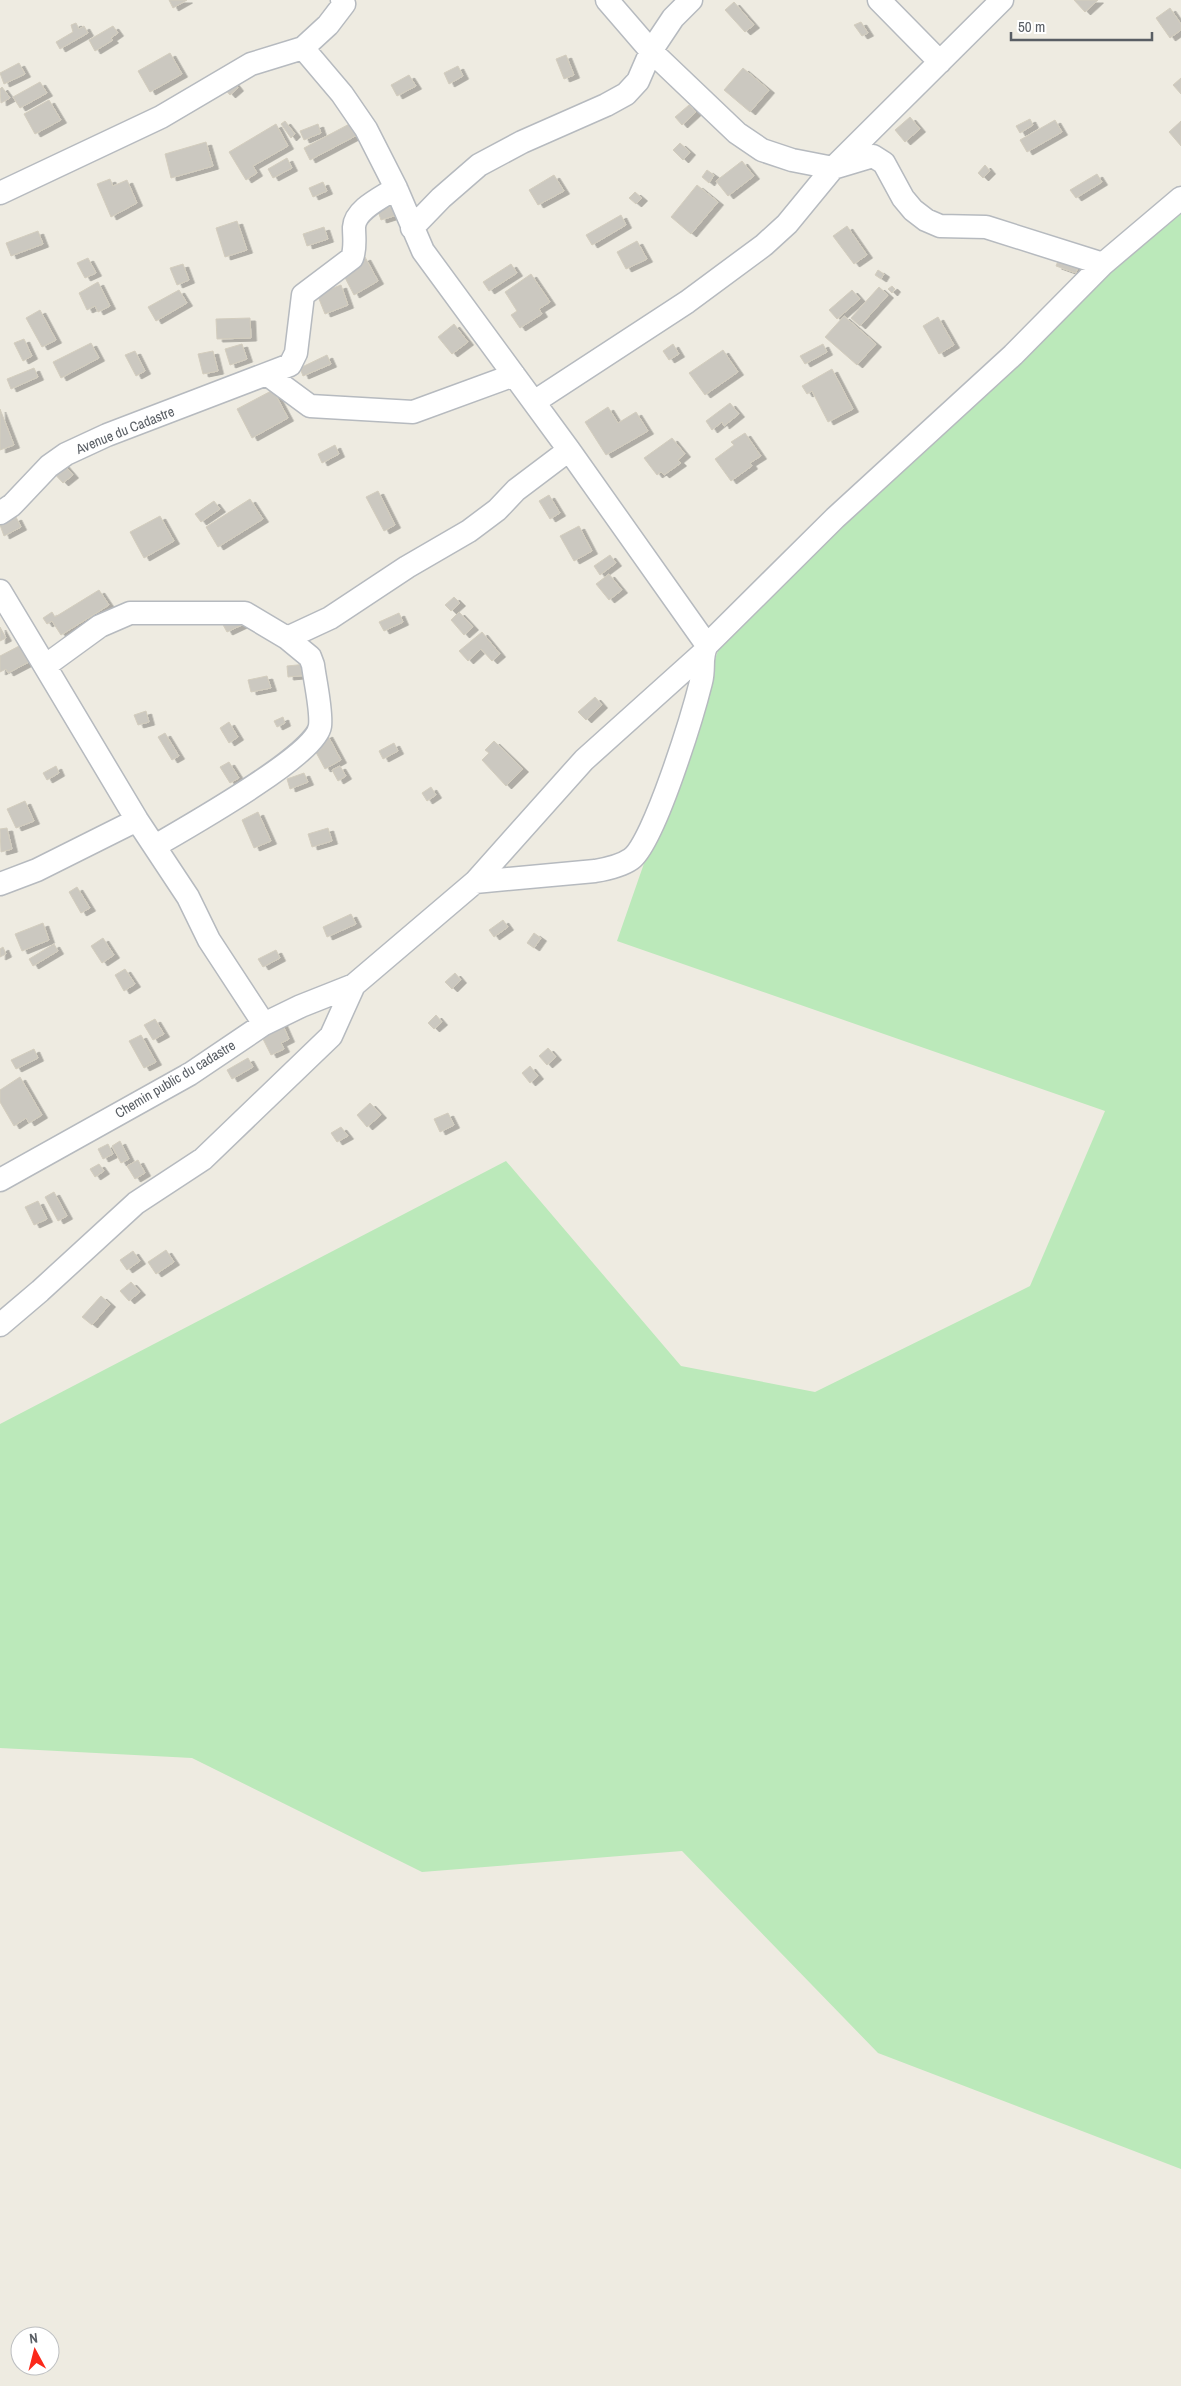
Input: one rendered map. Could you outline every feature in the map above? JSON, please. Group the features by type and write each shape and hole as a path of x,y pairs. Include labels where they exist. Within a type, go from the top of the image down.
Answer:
{"street":[{"path":"607,0 651,51 737,133 762,150 792,160 832,168 873,156 884,163 903,198 913,210 926,220 940,226 986,227 1103,264"},
{"path":"412,228 440,198 479,164 522,142 606,106 626,94 638,81 651,51 673,18 691,0"},
{"path":"879,0 940,62"},
{"path":"534,402 687,302 764,245 787,224 832,168 1002,0"},
{"path":"0,194 161,116 251,64 303,48 328,25 347,1"},
{"path":"303,48 342,94 366,129 396,188 412,228 424,251 569,450 704,649 702,678 693,714 662,804 644,846 632,859 614,867 595,871 475,882"},
{"name":"Avenue du Cadastre","path":"0,513 12,505 49,466 66,454 107,435 290,365 295,360 303,295 352,258 355,251 354,224 357,216 396,188"},
{"path":"0,1325 40,1291 136,1202 203,1159 331,1036 354,985 475,882 584,760 704,649 836,518 1013,356 1103,264 1181,198"},
{"path":"268,375 310,406 413,412 514,376"},
{"path":"287,638 330,618 407,567 469,531 497,510 516,490 569,450"},
{"path":"0,591 137,820 188,897 209,940 264,1024"},
{"path":"45,666 100,626 130,613 246,613 287,638 310,657 313,665 320,726 314,737 300,753 242,793 155,846"},
{"path":"0,884 37,870 137,820"},
{"name":"Chemin public du cadastre","path":"0,1180 190,1074 264,1024 300,1006 354,985"}],"green space":[{"path":"1181,200 1181,2169 878,2053 682,1851 422,1872 192,1758 0,1748 0,1424 506,1161 681,1366 815,1392 1030,1286 1105,1111 617,941 720,645"}],"building":[{"path":"169,0 187,0 173,8"},
{"path":"1074,0 1098,0 1085,12"},
{"path":"734,2 754,25 745,32 725,10"},
{"path":"1170,8 1181,24 1181,30 1170,38 1156,18"},
{"path":"861,22 868,33 862,36 854,25"},
{"path":"76,23 79,29 84,26 88,33 60,49 56,42 73,32 71,25"},
{"path":"113,26 118,33 111,38 113,40 95,51 89,40"},
{"path":"170,53 182,74 150,92 138,71"},
{"path":"566,55 574,75 564,79 556,59"},
{"path":"19,63 25,74 4,84 0,73"},
{"path":"458,66 463,76 449,84 444,73"},
{"path":"743,68 769,90 750,112 724,90"},
{"path":"409,75 416,86 397,96 391,85"},
{"path":"1181,78 1181,94 1173,85"},
{"path":"231,79 238,88 230,95 222,86"},
{"path":"40,82 47,93 20,108 13,97"},
{"path":"2,87 10,98 1,103 0,89"},
{"path":"49,100 61,120 35,134 24,114"},
{"path":"689,105 696,112 682,125 675,117"},
{"path":"910,117 920,129 905,142 895,130"},
{"path":"1030,119 1033,125 1020,133 1016,126"},
{"path":"1055,120 1062,132 1027,152 1020,140"},
{"path":"285,121 295,134 291,138 281,124"},
{"path":"355,121 361,133 310,160 304,148"},
{"path":"1181,121 1181,146 1169,132"},
{"path":"276,124 288,146 253,166 257,173 246,180 229,152"},
{"path":"318,124 321,133 304,140 300,131"},
{"path":"206,142 213,166 171,178 165,154"},
{"path":"680,143 690,152 683,160 673,150"},
{"path":"287,158 292,168 273,178 268,169"},
{"path":"742,161 754,176 728,196 716,181"},
{"path":"985,165 990,171 983,178 978,173"},
{"path":"707,170 714,175 709,183 702,177"},
{"path":"1097,174 1102,182 1076,198 1070,190"},
{"path":"554,175 564,191 538,205 529,190"},
{"path":"110,179 113,186 127,180 137,203 111,217 97,184"},
{"path":"323,182 327,191 313,197 309,188"},
{"path":"697,185 718,202 691,234 671,217"},
{"path":"635,192 642,198 636,204 629,198"},
{"path":"396,205 400,214 381,220 378,211"},
{"path":"621,215 626,225 592,245 586,235"},
{"path":"237,221 247,250 225,257 216,228"},
{"path":"847,226 867,255 854,264 833,236"},
{"path":"324,227 328,239 307,246 303,234"},
{"path":"38,231 43,244 11,256 6,243"},
{"path":"637,241 647,259 626,269 617,252"},
{"path":"1060,256 1079,262 1076,273 1056,266"},
{"path":"365,257 378,281 354,295 341,270"},
{"path":"88,258 96,273 85,278 77,263"},
{"path":"183,264 189,280 177,285 170,268"},
{"path":"511,264 517,273 489,291 483,282"},
{"path":"878,270 884,274 881,279 875,275"},
{"path":"531,274 550,302 539,309 542,314 520,328 511,315 517,311 505,292"},
{"path":"98,282 110,306 98,312 95,306 87,310 79,293"},
{"path":"341,285 348,305 325,314 317,294"},
{"path":"892,286 895,289 892,293 888,289"},
{"path":"879,287 888,295 860,326 851,318"},
{"path":"179,290 187,303 156,321 148,307"},
{"path":"852,290 860,299 837,319 829,310"},
{"path":"40,310 56,340 42,347 26,318"},
{"path":"844,316 876,344 857,365 825,337"},
{"path":"938,317 954,345 939,354 923,326"},
{"path":"250,318 251,338 217,339 216,319"},
{"path":"454,324 468,342 452,354 438,337"},
{"path":"24,339 32,356 23,361 14,343"},
{"path":"91,343 99,358 61,378 53,362"},
{"path":"242,344 247,359 230,365 225,349"},
{"path":"673,344 679,354 669,360 663,351"},
{"path":"823,344 827,352 805,364 800,356"},
{"path":"723,350 738,372 705,395 689,373"},
{"path":"135,351 145,371 136,376 125,355"},
{"path":"213,351 218,371 203,374 198,354"},
{"path":"327,355 331,364 303,376 300,368"},
{"path":"34,368 38,377 11,389 7,379"},
{"path":"832,369 853,409 828,422 812,391 807,394 802,386"},
{"path":"273,390 288,418 252,438 237,409"},
{"path":"730,403 739,414 724,426 722,422 712,430 706,421"},
{"path":"608,407 618,423 636,412 648,431 606,455 585,422"},
{"path":"0,409 14,445 0,450"},
{"path":"745,433 761,456 750,463 752,466 731,481 715,459 734,445 731,442"},
{"path":"672,438 685,454 678,460 681,463 664,475 661,472 657,475 644,458"},
{"path":"335,445 339,454 322,463 318,454"},
{"path":"61,461 73,475 63,483 51,470"},
{"path":"378,491 395,525 384,531 366,497"},
{"path":"549,495 560,513 550,519 539,501"},
{"path":"250,499 263,519 218,547 206,527"},
{"path":"214,501 220,509 201,522 195,514"},
{"path":"160,516 174,541 144,558 130,532"},
{"path":"16,517 21,527 4,536 0,525"},
{"path":"579,526 592,551 574,561 560,536"},
{"path":"610,555 616,563 600,575 594,566"},
{"path":"609,574 622,590 609,600 596,584"},
{"path":"99,590 109,605 61,635 52,621 47,624 43,618 52,612 55,617"},
{"path":"454,597 460,603 451,611 445,605"},
{"path":"459,612 473,627 464,635 451,620"},
{"path":"399,613 403,622 384,631 379,622"},
{"path":"222,623 246,623 227,632"},
{"path":"0,627 6,638 0,641"},
{"path":"482,632 500,654 492,661 481,649 468,661 459,651"},
{"path":"21,645 29,662 8,673 6,669 0,672 0,656"},
{"path":"307,664 308,675 288,677 287,666"},
{"path":"267,676 271,688 251,692 248,680"},
{"path":"595,697 602,705 586,720 578,712"},
{"path":"146,711 149,722 138,725 134,715"},
{"path":"283,717 285,723 277,727 274,721"},
{"path":"229,722 238,737 229,743 220,728"},
{"path":"165,733 179,756 172,760 158,737"},
{"path":"327,734 341,760 325,769 311,743"},
{"path":"494,741 523,769 506,786 482,760 489,753 485,750"},
{"path":"394,743 398,751 383,759 379,751"},
{"path":"229,762 239,778 230,783 220,767"},
{"path":"56,766 59,773 47,780 43,773"},
{"path":"340,766 346,776 338,781 332,770"},
{"path":"304,773 308,782 290,789 287,779"},
{"path":"431,787 436,795 427,801 422,793"},
{"path":"25,801 34,821 16,828 7,809"},
{"path":"258,812 271,841 254,848 242,820"},
{"path":"7,828 12,849 1,852 0,829"},
{"path":"328,828 332,841 312,847 308,834"},
{"path":"77,887 90,908 81,913 69,892"},
{"path":"351,914 356,924 327,937 323,927"},
{"path":"503,920 508,927 494,937 489,930"},
{"path":"43,923 49,940 22,951 15,934"},
{"path":"534,933 541,938 534,948 527,943"},
{"path":"103,938 114,955 102,963 91,946"},
{"path":"54,944 58,951 33,966 29,959"},
{"path":"3,947 6,954 0,957 0,949"},
{"path":"276,950 280,958 263,967 258,959"},
{"path":"125,969 135,984 124,991 115,975"},
{"path":"455,973 461,980 452,989 445,982"},
{"path":"436,1015 442,1022 434,1029 428,1023"},
{"path":"155,1019 164,1034 153,1040 144,1025"},
{"path":"281,1021 289,1039 281,1043 284,1049 271,1055 262,1037"},
{"path":"141,1035 156,1062 144,1068 129,1041"},
{"path":"548,1048 556,1057 547,1065 539,1056"},
{"path":"34,1049 38,1058 16,1069 11,1060"},
{"path":"248,1058 253,1067 232,1079 227,1070"},
{"path":"530,1066 538,1076 530,1083 522,1073"},
{"path":"20,1077 42,1115 29,1123 26,1118 14,1126 0,1102 0,1090"},
{"path":"370,1103 381,1115 367,1127 357,1115"},
{"path":"448,1113 454,1125 440,1132 434,1119"},
{"path":"341,1127 348,1136 337,1142 331,1133"},
{"path":"120,1141 129,1159 121,1163 112,1146"},
{"path":"108,1144 113,1154 103,1159 98,1149"},
{"path":"138,1160 145,1173 135,1179 127,1166"},
{"path":"99,1164 104,1171 95,1177 90,1169"},
{"path":"54,1192 67,1216 58,1221 45,1197"},
{"path":"38,1201 47,1219 34,1225 25,1207"},
{"path":"166,1250 174,1262 156,1274 148,1262"},
{"path":"133,1251 140,1261 127,1270 120,1260"},
{"path":"131,1282 140,1292 129,1301 120,1291"},
{"path":"101,1296 110,1304 92,1325 82,1317"}]}
